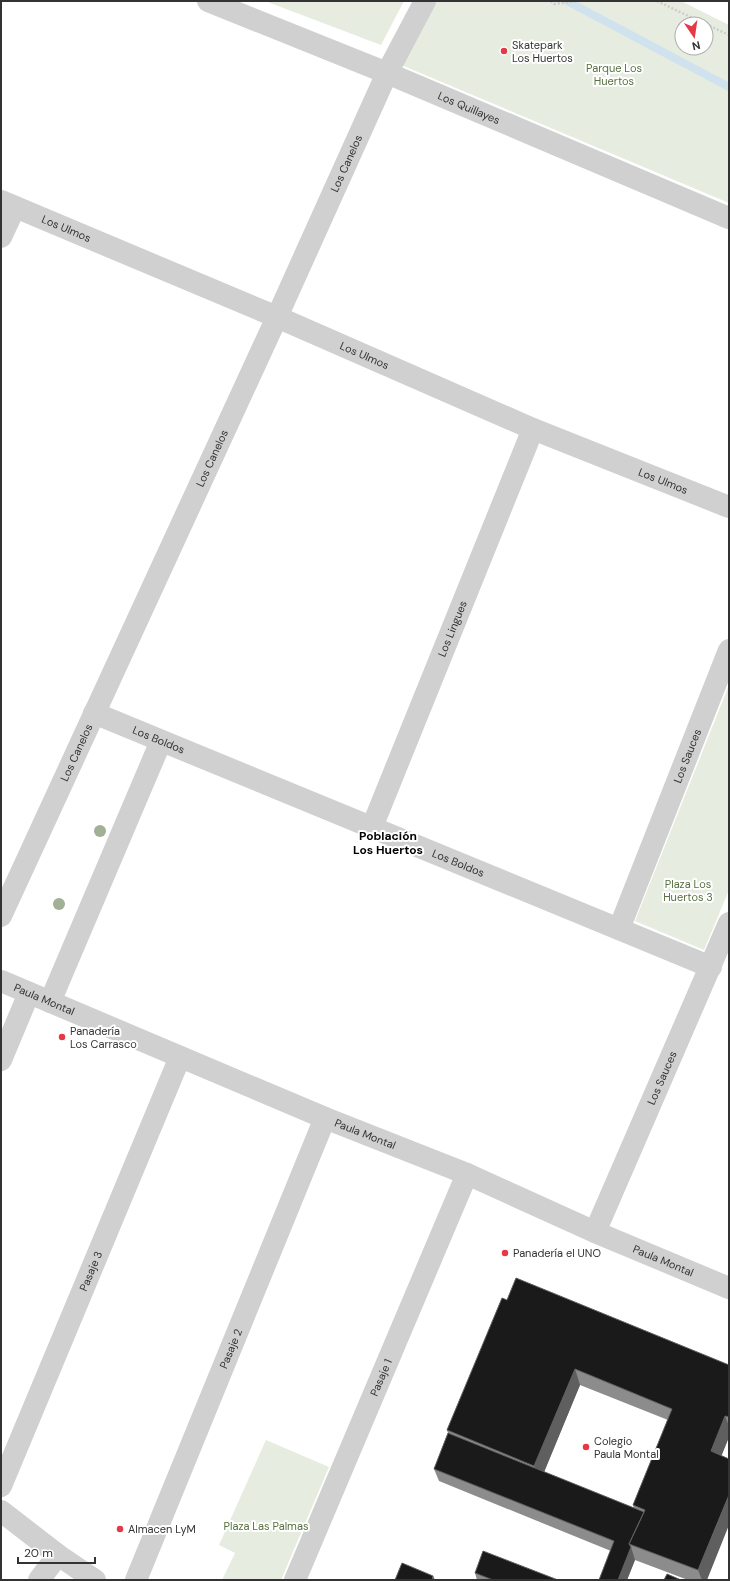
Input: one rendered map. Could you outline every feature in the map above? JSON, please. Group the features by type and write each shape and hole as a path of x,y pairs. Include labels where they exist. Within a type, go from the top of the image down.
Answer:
{"street":[{"name":"Los Quillayes","path":"208,1 387,73 729,218"},
{"name":"Los Canelos","path":"1,916 277,317 387,73 425,1"},
{"name":"Los Ulmos","path":"8,204 277,317 533,429 729,507"},
{"path":"1,237 8,204"},
{"name":"Los Lingues","path":"372,827 533,429"},
{"name":"Los Sauces","path":"618,929 729,650"},
{"name":"Los Boldos","path":"94,713 711,967"},
{"path":"50,1002 161,741"},
{"name":"Los Sauces","path":"595,1232 729,923"},
{"name":"Paula Montal","path":"1,981 325,1118 467,1174 595,1232 729,1288"},
{"path":"1,1060 29,993"},
{"name":"Pasaje 3","path":"1,1486 180,1057"},
{"name":"Pasaje 2","path":"136,1580 325,1118"},
{"name":"Pasaje 1","path":"294,1580 467,1174"},
{"path":"1,1511 58,1555 95,1580"},
{"path":"39,1580 58,1555"}],"path":[{"path":"550,1 554,4 578,1"},
{"path":"657,1 689,16"},
{"path":"714,28 729,35"}],"green space":[{"path":"265,1 404,1 381,45"},
{"name":"Parque Los Huertos","path":"433,1 681,1 711,16 674,16 674,56 714,56 714,18 729,25 729,203 399,64"},
{"name":"Plaza Los Huertos 3","path":"729,685 729,890 704,950 635,921"},
{"name":"Plaza Las Palmas","path":"266,1440 329,1467 281,1580 222,1580 235,1553 219,1545"}],"building":[{"path":"516,1278 729,1365 729,1417 725,1416 711,1451 729,1459 729,1495 698,1570 629,1544 645,1510 633,1505 672,1409 575,1369 534,1466 447,1430 502,1298 507,1300"},
{"path":"448,1433 644,1512 629,1544 631,1547 618,1580 599,1580 614,1541 434,1469"},
{"path":"483,1551 558,1580 493,1580 475,1573"},
{"path":"402,1563 433,1576 432,1580 395,1580"},
{"path":"667,1574 681,1580 664,1580"}],"waterway":[{"path":"567,1 729,87"}],"place":[{"name":"Skatepark Los Huertos","path":"504,51"},
{"name":"Panadería Los Carrasco","path":"62,1037"},
{"name":"Panadería el UNO","path":"505,1253"},
{"name":"Colegio Paula Montal","path":"586,1447"},
{"name":"Almacen LyM","path":"120,1529"}],"district":[{"name":"Población Los Huertos","path":"388,843"}]}
